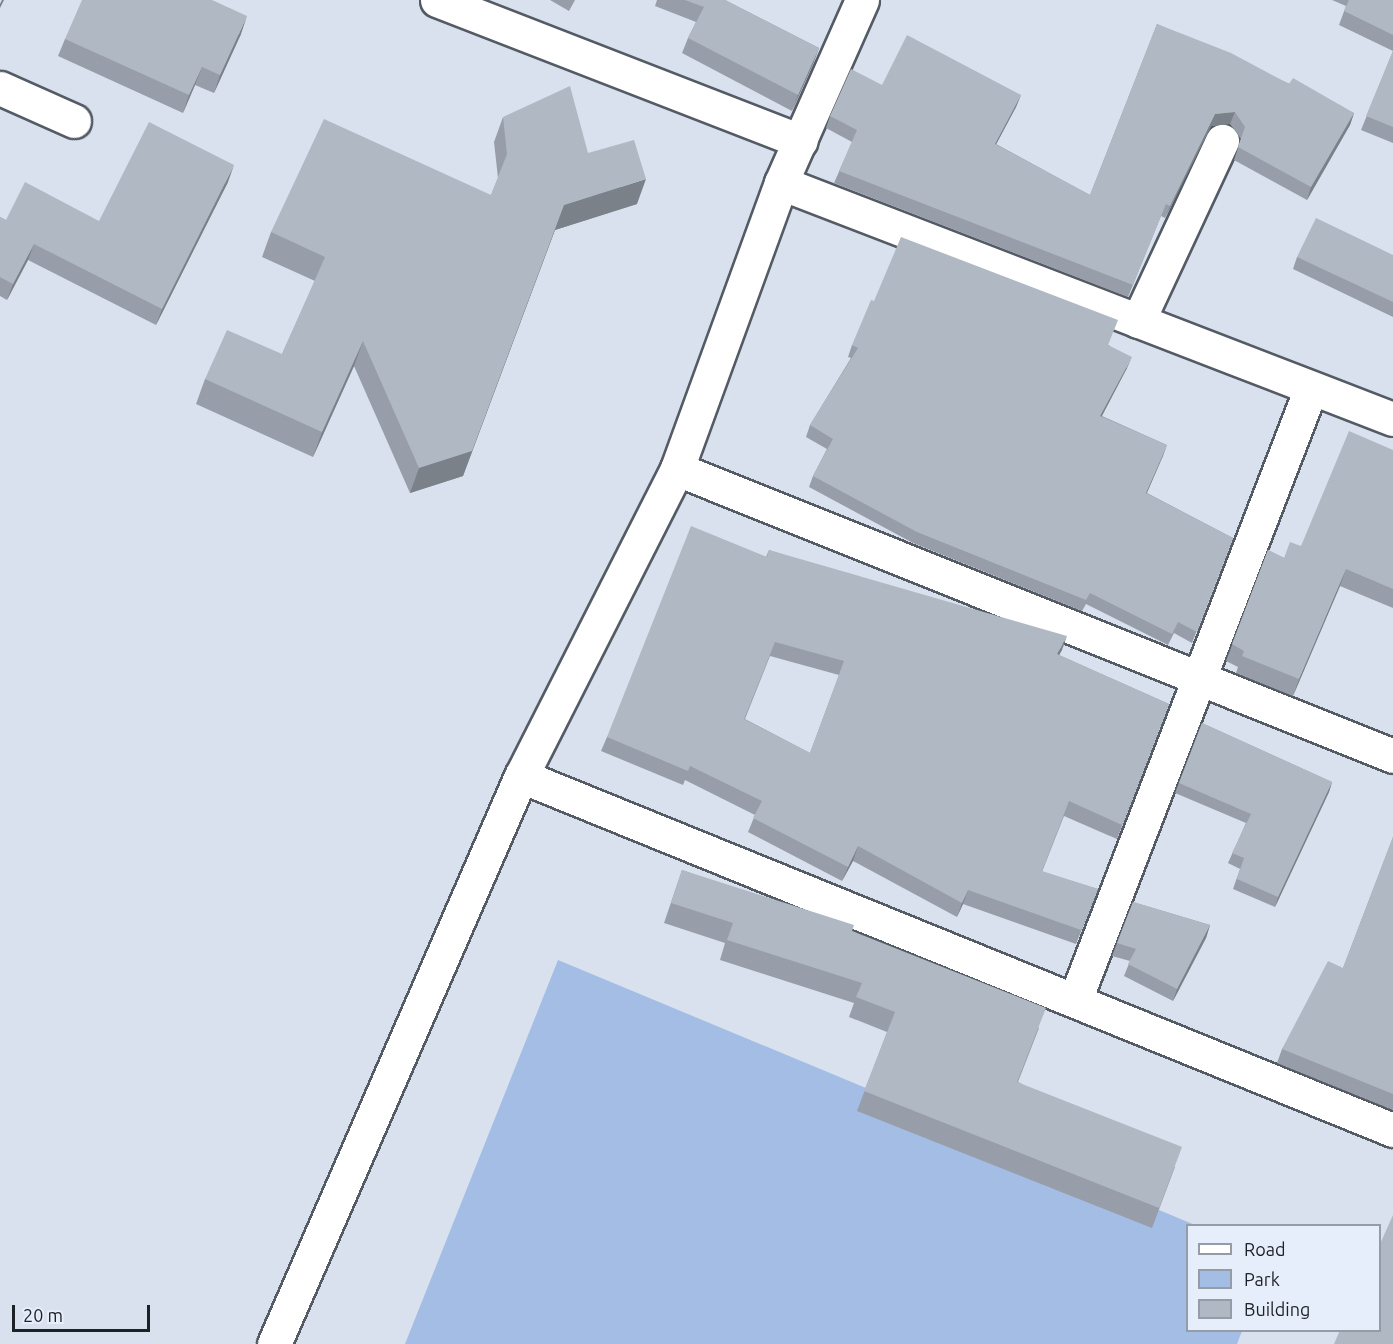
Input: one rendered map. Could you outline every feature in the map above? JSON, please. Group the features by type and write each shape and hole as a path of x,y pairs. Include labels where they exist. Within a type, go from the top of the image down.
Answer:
{"street":[{"path":"437,0 801,141"},
{"path":"274,1344 521,776 677,469 781,183 862,0"},
{"path":"0,88 74,121"},
{"path":"1138,321 1222,141"},
{"path":"781,183 1393,420"},
{"path":"1075,1000 1311,388"},
{"path":"677,469 1393,756"},
{"path":"521,776 1393,1130"}],"green space":[{"path":"558,960 1193,1224 1186,1224 1186,1332 1242,1332 1237,1344 405,1344"}],"building":[{"path":"82,0 212,0 247,16 220,75 202,67 189,95 65,39"},
{"path":"685,0 725,0 819,48 798,95 688,38 704,7"},
{"path":"1349,0 1393,0 1393,35 1344,11"},
{"path":"1157,24 1231,53 1289,84 1293,78 1354,113 1311,187 1238,147 1245,127 1235,112 1215,114 1170,206 1166,204 1133,285 839,171 857,130 830,116 851,69 882,85 907,35 1021,95 995,144 1090,195"},
{"path":"1393,51 1393,127 1366,116"},
{"path":"570,86 588,153 634,140 646,179 564,205 472,451 419,468 363,341 322,432 205,379 227,330 282,354 325,257 271,232 324,119 491,195 507,154 503,117"},
{"path":"149,122 234,165 162,309 34,244 13,284 0,277 0,217 6,220 25,182 99,221"},
{"path":"1316,218 1393,255 1393,302 1297,257"},
{"path":"901,237 1118,320 1108,345 1132,357 1100,416 1167,445 1146,493 1233,538 1197,632 1178,622 1172,634 1090,593 1086,600 917,532 813,476 833,439 810,425 858,348 852,345 871,300 874,301"},
{"path":"1349,431 1393,450 1393,589 1346,569 1299,679 1242,656 1244,651 1232,644 1268,550 1284,558 1290,542 1301,546"},
{"path":"691,526 767,557 769,550 1067,636 1057,654 1169,704 1122,825 1069,801 1042,871 1098,889 1081,930 968,890 962,903 858,846 848,867 753,818 762,801 690,766 688,771 607,737","holes":["775,642 844,661 810,753 744,719"]},
{"path":"1202,723 1332,782 1278,897 1237,879 1244,858 1232,853 1251,814 1179,783"},
{"path":"1393,837 1393,1094 1282,1049 1328,961 1343,968"},
{"path":"682,870 854,925 852,931 1046,1008 1017,1082 1182,1147 1159,1208 864,1091 895,1012 856,997 862,983 727,940 733,923 671,903"},
{"path":"1133,902 1210,925 1177,989 1128,964 1136,949 1117,943"},
{"path":"1393,1215 1393,1344 1334,1344 1339,1332 1381,1332 1381,1242"}]}
